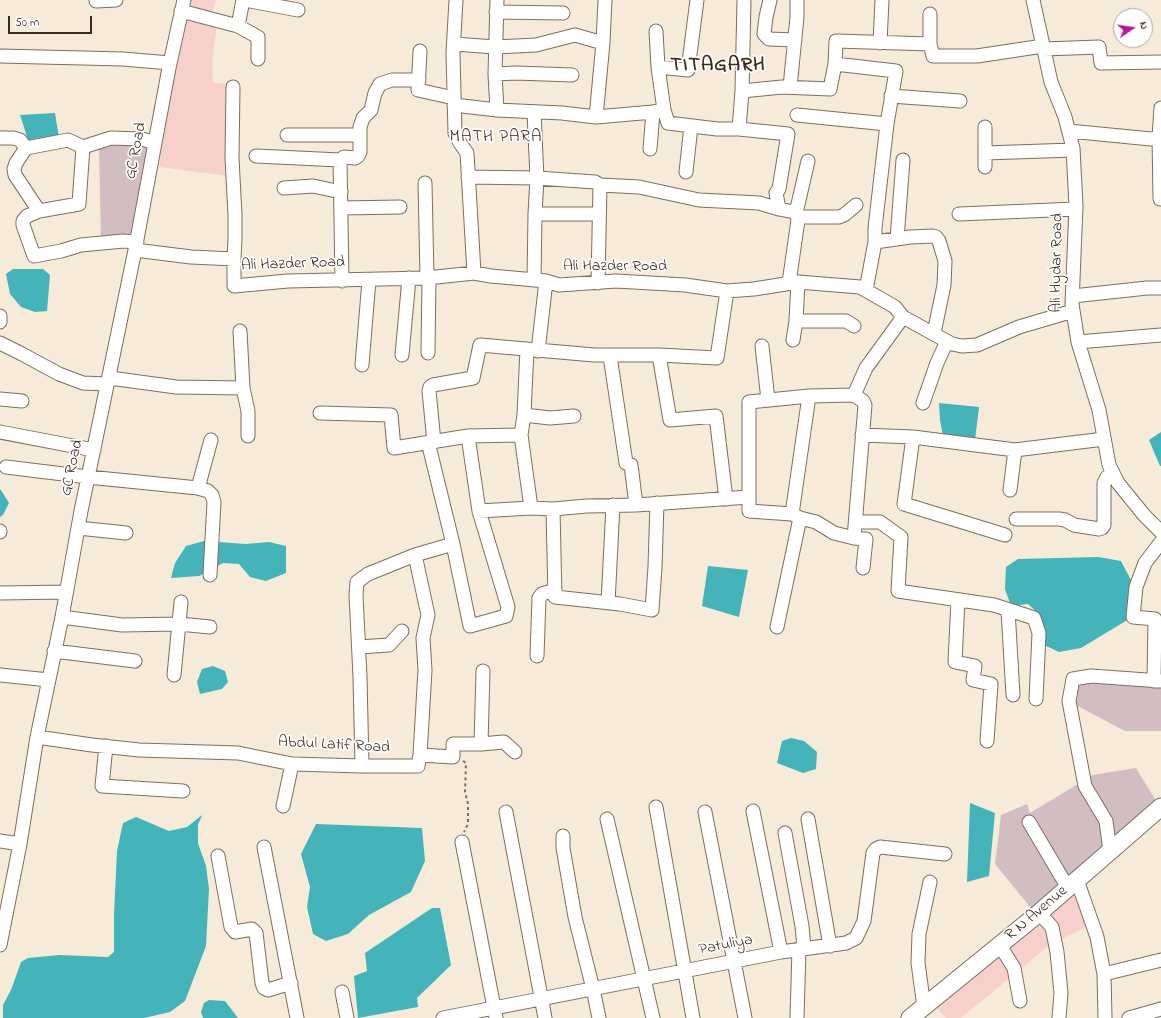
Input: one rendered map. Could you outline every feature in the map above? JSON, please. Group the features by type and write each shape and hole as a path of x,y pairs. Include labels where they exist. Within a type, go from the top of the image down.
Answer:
{"main road":[{"name":"R N Avenue","path":"910,1018 999,944 1039,913 1161,807"}],"street":[{"path":"96,1 116,0"},
{"path":"238,26 244,0 298,10"},
{"path":"456,0 454,44 455,132 466,153 474,273"},
{"path":"596,117 603,43 605,0"},
{"path":"658,67 688,70 697,0"},
{"path":"739,129 742,90 744,0"},
{"path":"770,0 764,34 769,38 795,40"},
{"path":"790,87 795,40 797,0"},
{"path":"880,43 882,0"},
{"name":"Ali Hydar Road","path":"1033,0 1051,82 1065,117 1073,150 1075,209 1073,311 1078,342 1099,410 1109,465 1118,483 1144,515 1161,532"},
{"path":"182,5 238,26 258,37 258,59"},
{"name":"GC Road","path":"0,945 4,907 20,844 37,737 62,617 88,477 136,246 182,5"},
{"path":"498,110 495,74 496,6 563,13"},
{"path":"930,14 930,44 933,56 977,56 1043,47 1099,47 1100,63 1161,62"},
{"path":"744,22 766,17"},
{"path":"650,149 658,111 656,31"},
{"path":"454,44 495,47 536,45 575,35 603,43"},
{"path":"742,90 782,87 830,89 835,64 836,41 930,44"},
{"path":"420,50 418,90 454,101 498,110 562,113 596,117 658,111"},
{"path":"0,56 123,58 170,63"},
{"path":"835,64 896,71 887,124 875,228 875,242 866,290"},
{"path":"495,74 516,73 572,76"},
{"path":"256,156 340,160 344,157 355,158 360,152 360,127 363,118 371,110 375,93 380,84 392,80 419,80"},
{"path":"233,86 232,158 235,215 234,259"},
{"path":"891,96 960,101"},
{"path":"1160,199 1159,137 1161,108"},
{"path":"658,111 668,123 716,129 739,129 788,134 779,188 776,193 779,209"},
{"path":"531,508 521,436 540,280 535,214 536,178 534,112"},
{"path":"798,115 887,124"},
{"path":"686,172 691,126"},
{"path":"985,127 985,167"},
{"path":"1069,131 1151,139 1159,137"},
{"path":"287,135 360,136"},
{"path":"0,138 14,138 20,140 26,148"},
{"path":"83,147 79,204 39,211 15,175 14,169 16,163 26,148 68,140 83,147 111,138 142,139 155,143"},
{"path":"985,153 1073,150"},
{"path":"340,160 342,281"},
{"path":"897,239 903,160"},
{"path":"793,340 796,321 793,282 798,220 796,215 808,161"},
{"path":"468,177 536,178 595,182 600,185 639,187 699,200 759,203 794,212 796,215 839,217 844,215 856,205"},
{"path":"425,183 428,277 428,353"},
{"path":"598,283 600,185"},
{"path":"284,188 313,186 341,192"},
{"path":"341,208 400,207"},
{"path":"959,214 1075,209"},
{"name":"Ali Hazder Road","path":"39,211 27,216 23,221 34,256 61,251 81,245 123,241 136,246 191,257 234,259 234,286 288,281 369,280 474,273 540,280 559,285 616,281 685,285 727,291 754,289 793,282 860,287 895,307 903,317 952,344 962,346 977,345 1019,327 1073,311"},
{"path":"535,214 600,214"},
{"path":"875,242 933,236 939,240 945,261 944,285 934,333"},
{"path":"402,355 409,278"},
{"path":"362,365 369,280"},
{"path":"1073,296 1147,288 1161,288"},
{"path":"468,436 479,511 508,607 506,616 470,626 431,442 430,387 433,384 473,378 480,345 610,356 659,355 717,358 727,291"},
{"path":"0,316 0,322"},
{"path":"854,395 866,368 903,317"},
{"path":"796,321 846,321 854,326"},
{"path":"240,331 243,388 248,411 248,436"},
{"path":"1078,342 1161,335"},
{"path":"923,403 937,363 947,341"},
{"path":"0,343 59,374 82,383 108,381 176,387 243,388"},
{"path":"762,346 768,400"},
{"path":"659,355 670,420 716,416 726,499"},
{"path":"610,356 626,464 631,465 636,504"},
{"path":"854,538 862,435 866,405 863,400 854,395 809,396 748,402 749,512 796,516 816,522 834,533 854,538 866,539 863,568"},
{"path":"777,627 796,516 809,396"},
{"path":"0,399 22,401"},
{"path":"320,413 391,415 394,448 468,436 521,436"},
{"path":"524,415 550,418 574,416"},
{"path":"0,432 94,450"},
{"path":"862,435 913,437 1015,450 1104,439"},
{"path":"913,437 904,504 1005,535"},
{"path":"198,488 211,440"},
{"path":"1010,490 1015,450"},
{"path":"6,467 198,488 208,491 212,495 214,502 210,574"},
{"path":"1016,519 1059,519 1065,520 1074,525 1099,529 1102,528 1104,526 1104,483 1107,477 1114,475"},
{"path":"479,511 531,508 553,509 749,497"},
{"path":"553,509 555,597 652,610 657,503"},
{"path":"608,603 613,505"},
{"path":"856,522 880,522 900,537 898,591 994,606 1034,618 1039,633 1036,699"},
{"path":"78,528 126,532"},
{"path":"1110,851 1106,822 1085,786 1069,701 1073,679 1091,676 1157,681 1155,619 1134,617 1136,587 1145,563 1161,542"},
{"path":"362,766 356,595 358,582 368,574 415,555 453,544"},
{"path":"415,555 428,615 423,638 425,670 420,755 453,757 453,744 504,742 515,752"},
{"path":"537,656 539,598 542,594 555,590"},
{"path":"0,593 66,592"},
{"path":"958,600 955,662 974,666 973,680 991,684 987,741"},
{"path":"174,675 181,602"},
{"path":"1008,610 1013,695"},
{"path":"62,617 122,625 180,624 210,627"},
{"path":"359,647 389,645 402,631"},
{"path":"54,651 135,661"},
{"path":"481,744 483,672"},
{"path":"0,675 49,680"},
{"name":"Abdul Latif Road","path":"37,737 146,750 238,753 292,764 418,766 420,755"},
{"path":"106,746 102,786 183,791"},
{"path":"283,806 292,764"},
{"path":"656,807 693,1018"},
{"path":"753,811 781,952"},
{"path":"506,812 545,1018"},
{"path":"705,812 745,1018"},
{"path":"607,819 653,1018"},
{"path":"808,819 830,946"},
{"path":"1029,822 1072,884 1097,937 1104,974 1105,1018"},
{"path":"785,833 802,926 796,1018"},
{"path":"563,836 563,848 575,917 599,1018"},
{"path":"0,841 20,844"},
{"path":"462,842 495,1013"},
{"path":"264,847 298,1018"},
{"name":"Patuliya","path":"446,1018 495,1013 541,999 781,952 846,943 856,938 864,921 873,853 876,849 880,847 945,854"},
{"path":"218,856 231,927 234,932 252,930 256,933 262,983 264,988 268,990 291,983"},
{"path":"924,1007 918,963 919,934 930,882"},
{"path":"1039,913 1052,927 1057,952 1061,993 1059,1018"},
{"path":"999,944 1014,968 1020,1001"},
{"path":"1104,974 1161,960"},
{"path":"342,992 347,1018"},
{"path":"1136,1017 1161,1009"}],"path":[{"path":"453,757 466,763 465,792 468,804 468,824 462,835 462,842"}],"shaded area":[{"path":"188,0 216,0 211,15 218,17 212,62 213,83 231,84 229,176 159,167 172,70"},
{"path":"113,141 150,145 132,238 101,239 99,147"},
{"path":"1091,680 1161,683 1161,731 1125,731 1072,703 1077,683"},
{"path":"1136,768 1158,804 1035,913 995,864 1001,815 1027,804 1030,813 1093,775"},
{"path":"1083,883 1092,924 1051,944 961,1018 946,1018 936,1007"}],"water":[{"path":"55,113 59,138 30,146 20,115"},
{"path":"13,269 43,269 50,275 47,311 35,312 21,307 10,294 6,274"},
{"path":"939,403 979,407 975,440 943,436"},
{"path":"1161,432 1161,466 1160,466 1149,440"},
{"path":"0,490 9,503 3,515 0,517"},
{"path":"204,541 246,544 269,542 286,546 286,573 266,581 250,577 239,564 223,563 199,576 171,578 175,563 186,546"},
{"path":"1098,557 1121,561 1133,584 1129,619 1081,648 1059,652 1042,644 1040,615 1028,604 1011,606 1005,589 1006,567 1018,559"},
{"path":"708,566 748,570 739,617 702,606"},
{"path":"213,666 225,671 228,682 222,689 200,694 197,682 202,669"},
{"path":"791,738 804,741 817,752 816,769 803,773 777,763 782,741"},
{"path":"970,803 995,813 989,876 967,882"},
{"path":"202,815 198,825 198,843 206,866 209,889 206,946 185,1001 170,1012 144,1018 3,1018 3,1005 11,990 21,962 28,958 59,955 108,957 114,952 117,851 123,823 136,817 169,831 187,827"},
{"path":"316,824 422,828 425,861 411,892 369,915 348,934 326,941 313,934 307,907 310,887 301,854"},
{"path":"432,908 440,908 451,965 417,998 418,1007 358,1018 354,976 367,971 365,953"},
{"path":"209,1000 225,1001 238,1018 203,1018 201,1012 204,1003"}],"district":[{"name":"TITAGARH","path":"718,67"},
{"name":"MATH PARA","path":"496,138"}]}
